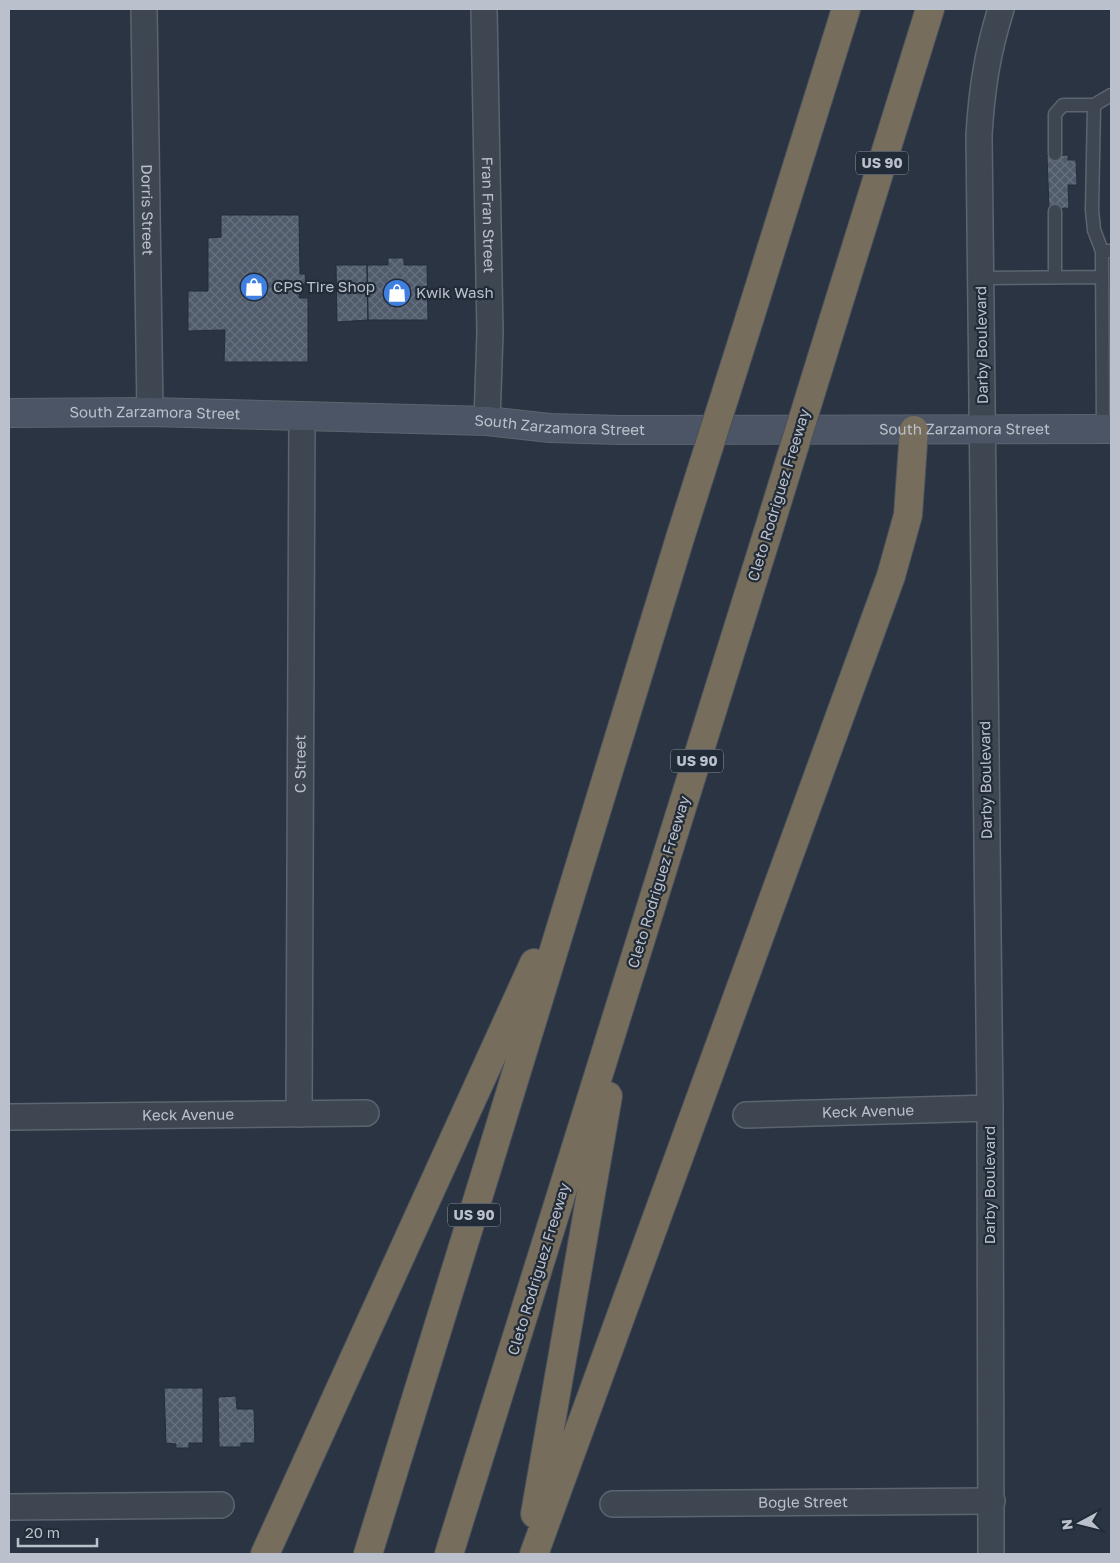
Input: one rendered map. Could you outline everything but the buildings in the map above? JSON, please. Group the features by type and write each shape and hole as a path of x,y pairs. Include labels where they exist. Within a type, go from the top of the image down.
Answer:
{"highway":[{"name":"US 90","path":"368,1554 459,1264 576,874 846,9"},
{"name":"Cleto Rodriguez Freeway","path":"449,1554 627,988 930,9"},
{"path":"534,1554 891,576 908,515 914,430"},
{"path":"265,1554 576,874"},
{"path":"528,1554 627,988"}],"main road":[{"name":"South Zarzamora Street","path":"9,413 150,412 487,421 550,428 620,430 1107,429"}],"street":[{"name":"Dorris Street","path":"144,9 150,412"},
{"name":"Fran Fran Street","path":"484,9 490,332 487,421"},
{"name":"Darby Boulevard","path":"991,1554 990,1108 979,135 982,87 988,50 1001,9"},
{"name":"C Street","path":"299,1114 302,416"},
{"name":"Keck Avenue","path":"746,1116 990,1108"},
{"name":"Keck Avenue","path":"9,1117 366,1113"},
{"name":"Bogle Street","path":"613,1504 992,1501"},
{"path":"9,1507 221,1505"}],"lane":[{"path":"1055,154 1055,114 1063,105 1094,105 1111,95"},
{"path":"1094,105 1092,210 1094,230 1107,251 1102,277 1107,346 1107,429"},
{"path":"1055,211 1055,277"},
{"path":"981,278 1102,277"}],"place":[{"name":"CPS Tire Shop","path":"254,287"},
{"name":"Kwik Wash","path":"397,293"}]}
